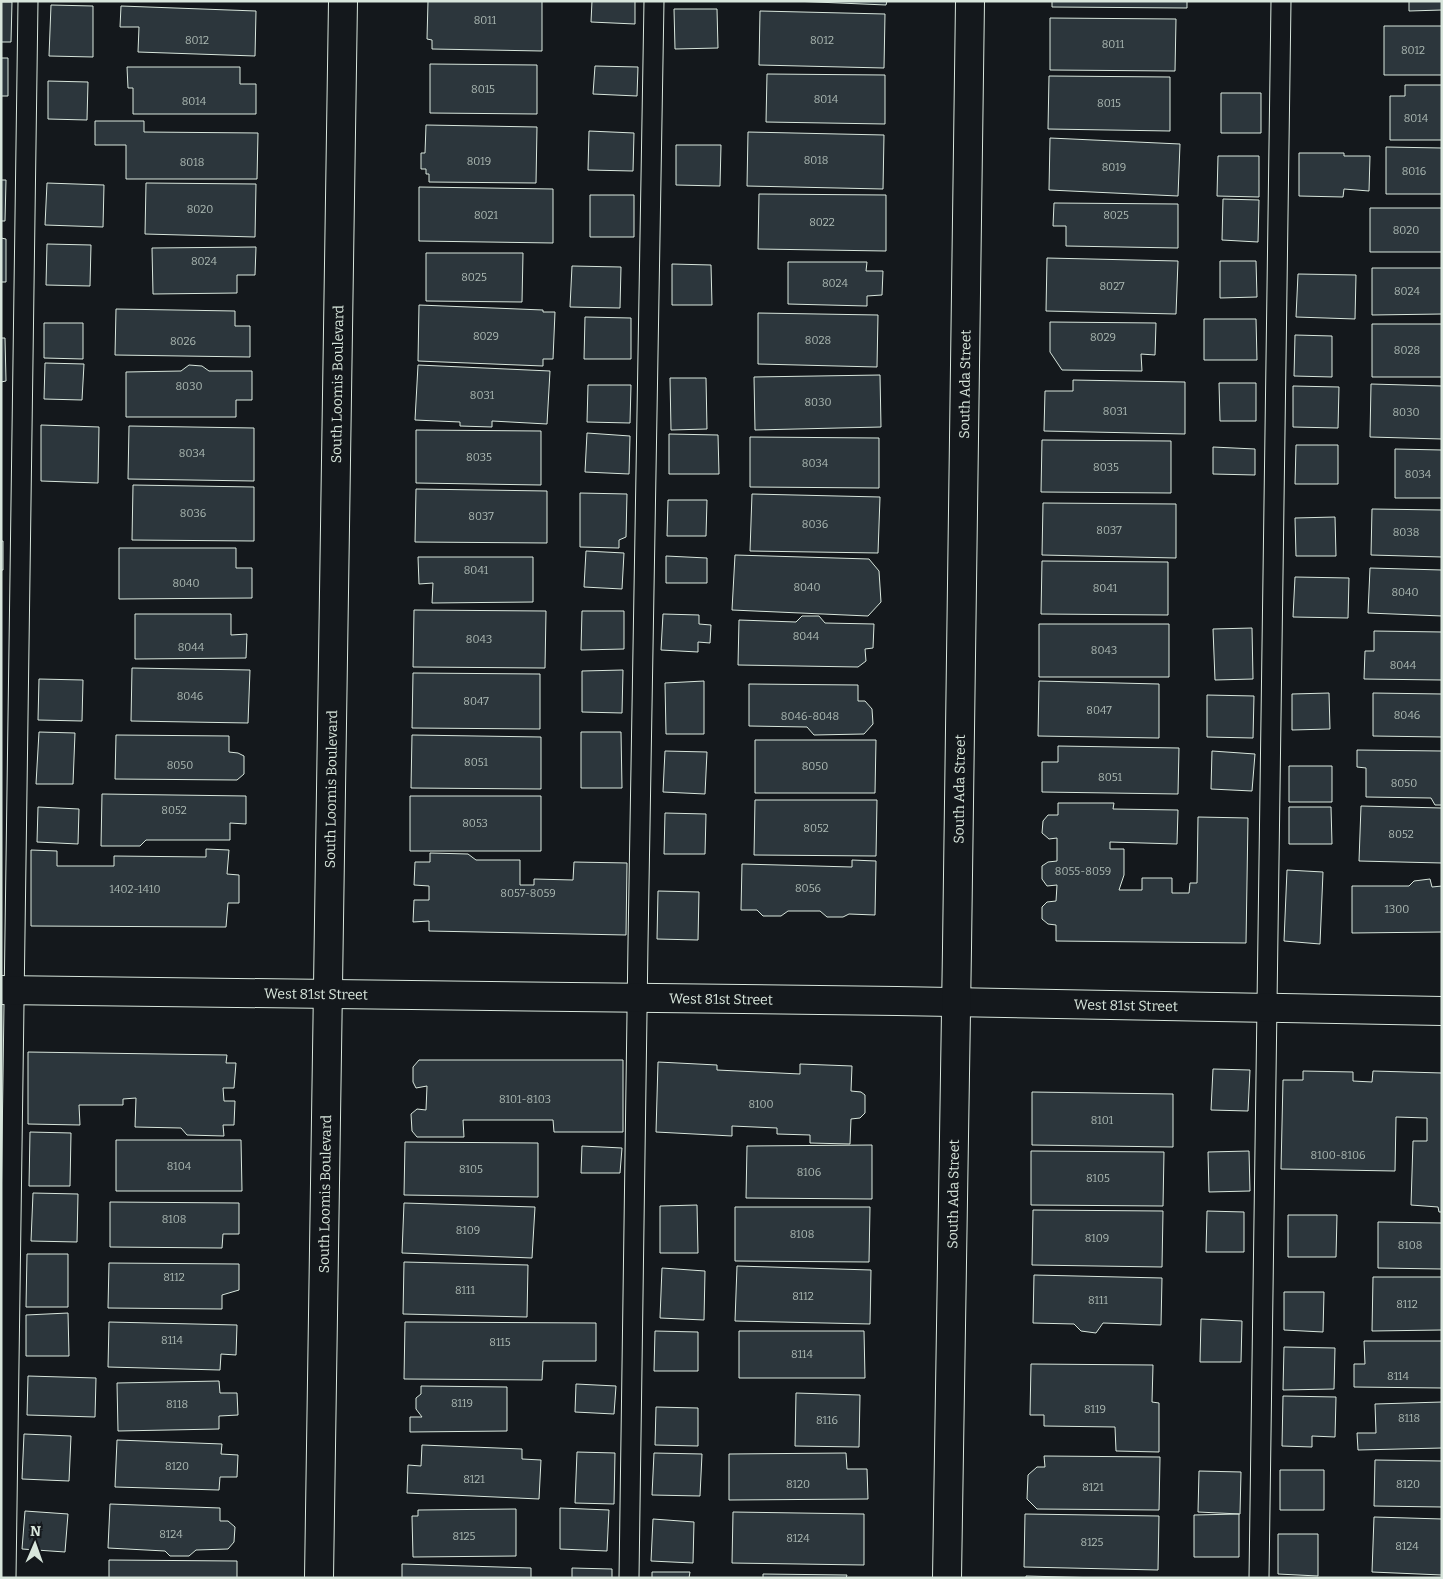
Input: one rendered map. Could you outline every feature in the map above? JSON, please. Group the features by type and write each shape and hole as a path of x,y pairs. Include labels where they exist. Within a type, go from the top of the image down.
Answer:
{"street":[{"name":"South Loomis Boulevard","path":"319,1578 343,1"},
{"name":"South Ada Street","path":"947,1578 970,1"},
{"name":"West 81st Street","path":"8,990 637,997 1442,1011"}],"lane":[{"path":"6,1578 8,990 28,1"},
{"path":"629,1578 654,1"},
{"path":"1259,1578 1281,1"}],"building":[{"path":"428,1 542,1 542,51 432,49 432,40 427,39"},
{"path":"592,1 635,1 635,24 591,22"},
{"path":"793,1 887,1 886,5"},
{"path":"1052,1 1187,1 1187,8 1052,7"},
{"path":"1409,1 1442,1 1442,10 1409,11"},
{"path":"1,2 12,2 11,42 1,42"},
{"path":"51,5 93,6 93,57 49,56"},
{"path":"121,6 256,11 255,56 138,52 139,27 120,27"},
{"path":"674,9 717,9 718,48 675,49"},
{"path":"760,11 885,14 884,68 759,65"},
{"path":"1050,18 1176,19 1175,71 1050,70"},
{"path":"1384,26 1442,26 1442,75 1384,75"},
{"path":"1,58 8,58 8,96 1,96"},
{"path":"430,64 537,65 537,114 430,113"},
{"path":"595,66 638,67 637,96 593,94"},
{"path":"127,67 240,67 240,84 256,84 256,114 133,114 133,88 128,88"},
{"path":"767,74 885,75 885,124 766,122"},
{"path":"1049,76 1170,77 1170,131 1048,129"},
{"path":"48,81 88,82 87,120 48,119"},
{"path":"1405,85 1442,85 1442,140 1390,140 1390,96 1405,96"},
{"path":"1221,93 1261,93 1261,133 1221,133"},
{"path":"95,121 144,121 144,132 258,133 257,179 126,179 126,145 95,145"},
{"path":"426,125 537,127 536,183 429,182 429,174 426,174 426,169 421,169 421,153 425,153"},
{"path":"589,131 634,133 633,171 588,170"},
{"path":"748,132 884,135 883,189 747,186"},
{"path":"1050,138 1180,144 1178,196 1049,190"},
{"path":"676,145 721,145 720,186 676,185"},
{"path":"1386,147 1442,148 1442,194 1386,194"},
{"path":"1299,153 1344,153 1344,156 1370,156 1369,191 1344,189 1343,197 1299,196"},
{"path":"1218,156 1259,156 1259,197 1217,196"},
{"path":"1,180 6,180 5,221 1,221"},
{"path":"47,183 104,185 103,227 45,225"},
{"path":"146,183 256,184 255,237 145,234"},
{"path":"419,187 553,189 553,243 419,241"},
{"path":"759,194 886,195 886,251 758,249"},
{"path":"590,195 634,195 634,237 590,237"},
{"path":"1223,199 1259,200 1258,242 1222,240"},
{"path":"1054,203 1178,204 1178,248 1066,246 1066,226 1053,226"},
{"path":"1370,208 1442,208 1442,252 1370,252"},
{"path":"1,238 6,239 6,282 1,282"},
{"path":"47,244 91,245 90,286 46,285"},
{"path":"256,247 255,275 237,275 237,293 153,294 152,248"},
{"path":"426,253 523,253 522,302 426,301"},
{"path":"1047,258 1178,261 1176,314 1046,311"},
{"path":"1220,261 1256,261 1257,297 1220,298"},
{"path":"788,262 867,262 866,271 883,271 882,295 867,296 867,306 788,304"},
{"path":"672,264 711,265 712,305 672,305"},
{"path":"572,266 621,267 620,308 570,307"},
{"path":"1372,268 1442,268 1442,314 1372,315"},
{"path":"1298,274 1356,275 1355,319 1296,317"},
{"path":"419,305 555,312 553,359 543,359 543,366 418,361"},
{"path":"116,309 235,311 235,326 250,326 250,357 115,355"},
{"path":"758,313 878,315 877,367 758,364"},
{"path":"585,317 631,318 631,359 584,359"},
{"path":"1204,319 1256,319 1257,360 1204,360"},
{"path":"1050,322 1156,323 1155,355 1141,354 1142,371 1062,370 1050,352"},
{"path":"44,323 83,323 83,359 44,358"},
{"path":"1372,324 1442,324 1442,377 1372,377"},
{"path":"1295,335 1332,336 1332,377 1294,376"},
{"path":"1,338 5,338 6,381 1,382"},
{"path":"45,363 84,364 82,400 44,399"},
{"path":"189,365 202,366 209,371 252,371 252,400 236,400 236,417 126,417 126,372 181,371"},
{"path":"418,365 550,371 547,424 492,421 492,427 460,426 460,422 415,420"},
{"path":"880,375 881,427 755,430 754,377"},
{"path":"670,378 706,378 707,429 671,430"},
{"path":"1073,380 1185,382 1185,434 1044,431 1045,391 1073,391"},
{"path":"1219,383 1256,383 1256,421 1220,421"},
{"path":"1371,384 1442,386 1442,439 1370,437"},
{"path":"588,385 631,385 630,423 587,422"},
{"path":"1293,386 1339,387 1338,428 1293,427"},
{"path":"41,425 99,427 98,483 41,481"},
{"path":"129,426 254,428 254,481 128,479"},
{"path":"416,430 541,431 541,485 416,483"},
{"path":"587,433 630,436 629,474 585,472"},
{"path":"669,434 718,435 719,474 669,474"},
{"path":"750,437 879,438 879,488 750,487"},
{"path":"1042,440 1171,441 1171,493 1041,492"},
{"path":"1296,445 1338,445 1338,484 1295,484"},
{"path":"1213,447 1255,449 1255,475 1213,474"},
{"path":"1395,449 1442,450 1442,498 1395,498"},
{"path":"133,485 254,487 254,541 132,540"},
{"path":"416,489 547,491 547,543 415,542"},
{"path":"580,493 627,494 626,537 619,540 619,548 580,547"},
{"path":"752,494 880,497 878,553 750,551"},
{"path":"668,500 707,500 706,536 667,536"},
{"path":"1043,503 1176,504 1176,558 1042,555"},
{"path":"1372,509 1442,510 1442,557 1371,555"},
{"path":"1335,517 1336,556 1296,556 1295,518"},
{"path":"1,541 3,541 3,570 1,570"},
{"path":"119,548 236,548 236,568 252,568 252,598 119,599"},
{"path":"586,551 624,553 622,589 584,587"},
{"path":"735,555 869,559 879,571 881,602 868,616 732,610"},
{"path":"666,556 707,558 707,583 666,583"},
{"path":"418,557 533,557 533,602 432,603 433,583 419,584"},
{"path":"1042,561 1168,562 1168,615 1041,614"},
{"path":"1370,568 1442,570 1442,616 1368,613"},
{"path":"1295,577 1349,578 1348,618 1293,617"},
{"path":"414,610 546,611 545,668 413,667"},
{"path":"582,611 624,611 624,649 581,650"},
{"path":"135,614 231,614 231,635 247,634 246,658 135,659"},
{"path":"663,614 699,615 699,624 711,625 710,643 698,642 698,652 661,650"},
{"path":"802,616 819,616 825,623 874,624 873,648 865,649 866,661 858,667 738,665 739,620 796,622"},
{"path":"1039,624 1169,624 1169,677 1039,677"},
{"path":"1252,628 1253,679 1215,680 1213,629"},
{"path":"1374,631 1442,632 1442,680 1364,679 1365,651 1374,651"},
{"path":"132,668 250,670 248,723 131,721"},
{"path":"623,670 622,713 582,712 582,671"},
{"path":"413,673 540,674 540,729 412,728"},
{"path":"39,679 83,680 82,721 38,720"},
{"path":"704,681 704,734 666,734 665,683"},
{"path":"1039,681 1159,684 1159,738 1038,736"},
{"path":"749,684 858,685 858,701 865,701 872,709 873,724 864,734 814,735 807,727 749,726"},
{"path":"1329,693 1330,729 1292,730 1292,694"},
{"path":"1373,693 1442,694 1442,737 1373,736"},
{"path":"1207,695 1254,696 1253,738 1207,737"},
{"path":"39,732 75,733 73,784 36,784"},
{"path":"581,732 621,732 622,788 581,788"},
{"path":"116,735 229,736 229,752 244,756 244,774 237,780 115,779"},
{"path":"412,735 541,737 541,789 411,788"},
{"path":"755,740 876,740 875,793 755,793"},
{"path":"1058,746 1179,748 1178,794 1042,792 1042,762 1058,762"},
{"path":"1357,750 1442,751 1442,805 1435,805 1431,798 1366,797 1366,768 1357,767"},
{"path":"665,751 707,752 705,794 663,792"},
{"path":"1212,751 1255,754 1252,791 1211,789"},
{"path":"1289,766 1332,766 1332,802 1289,802"},
{"path":"102,794 246,796 246,824 230,823 230,840 146,840 140,846 101,846"},
{"path":"410,796 541,796 541,851 410,851"},
{"path":"755,800 877,800 876,856 754,855"},
{"path":"1058,803 1114,803 1113,809 1178,810 1177,844 1110,842 1110,849 1124,849 1124,875 1119,890 1142,890 1142,878 1172,878 1172,893 1189,893 1190,883 1197,883 1198,817 1248,818 1246,943 1056,941 1056,925 1048,924 1042,919 1042,907 1047,902 1056,901 1057,885 1047,886 1042,879 1042,866 1048,862 1057,861 1057,838 1049,839 1042,833 1043,821 1048,815 1058,815"},
{"path":"1361,806 1442,808 1442,863 1359,861"},
{"path":"38,807 79,809 78,844 37,842"},
{"path":"1289,807 1331,807 1332,844 1289,844"},
{"path":"665,813 706,814 705,854 664,854"},
{"path":"206,849 229,850 227,874 239,875 239,903 228,903 226,927 31,926 31,850 57,851 57,866 114,866 114,856 206,857"},
{"path":"430,853 468,854 476,860 520,860 520,885 534,885 534,879 573,880 574,862 627,863 626,935 429,931 429,921 413,922 414,900 429,900 429,886 414,885 415,862 430,862"},
{"path":"852,860 876,861 875,915 849,914 843,917 827,917 820,911 788,911 781,916 763,916 757,910 741,910 742,864 852,867"},
{"path":"1287,870 1323,872 1320,944 1284,941"},
{"path":"1430,879 1432,887 1442,886 1442,932 1352,933 1352,886 1409,886 1414,881"},
{"path":"658,891 699,892 698,940 657,939"},
{"path":"28,1052 227,1055 226,1063 236,1063 234,1088 223,1088 224,1101 235,1101 234,1125 223,1125 224,1136 187,1135 181,1128 135,1127 136,1098 123,1099 123,1105 79,1105 80,1125 28,1124"},
{"path":"419,1060 623,1060 623,1132 554,1132 553,1120 463,1120 464,1137 417,1137 412,1131 411,1114 417,1109 426,1110 427,1086 416,1088 413,1082 413,1067"},
{"path":"658,1062 717,1065 717,1070 800,1074 800,1064 852,1066 851,1091 861,1092 865,1095 865,1113 860,1118 851,1119 850,1144 810,1143 810,1135 777,1134 777,1128 732,1126 732,1136 656,1132"},
{"path":"1213,1069 1250,1070 1248,1111 1211,1110"},
{"path":"1303,1071 1353,1072 1353,1081 1372,1082 1373,1071 1442,1073 1442,1212 1439,1212 1438,1207 1411,1205 1413,1141 1427,1141 1427,1118 1396,1117 1395,1171 1281,1169 1283,1080 1303,1080"},
{"path":"1032,1092 1173,1094 1173,1147 1032,1145"},
{"path":"30,1132 71,1133 70,1186 29,1186"},
{"path":"116,1140 241,1140 242,1191 116,1191"},
{"path":"405,1142 538,1143 538,1197 404,1195"},
{"path":"872,1145 872,1199 746,1198 747,1146"},
{"path":"582,1146 622,1148 620,1173 581,1173"},
{"path":"1031,1151 1164,1152 1163,1206 1031,1205"},
{"path":"1249,1151 1250,1191 1209,1192 1208,1152"},
{"path":"33,1193 78,1194 77,1242 31,1241"},
{"path":"110,1202 239,1203 239,1234 223,1234 222,1248 110,1247"},
{"path":"404,1203 535,1207 532,1258 402,1253"},
{"path":"697,1205 698,1253 660,1253 660,1206"},
{"path":"735,1207 870,1207 869,1262 735,1261"},
{"path":"1033,1210 1163,1211 1162,1267 1032,1265"},
{"path":"1207,1211 1244,1212 1244,1252 1206,1252"},
{"path":"1288,1215 1337,1215 1336,1257 1288,1257"},
{"path":"1378,1222 1442,1223 1442,1269 1378,1268"},
{"path":"27,1254 68,1254 68,1307 26,1307"},
{"path":"404,1262 528,1265 527,1317 403,1314"},
{"path":"109,1263 239,1264 239,1290 222,1295 222,1309 108,1308"},
{"path":"737,1266 871,1270 870,1324 735,1321"},
{"path":"662,1268 705,1271 704,1320 660,1318"},
{"path":"1034,1275 1162,1278 1161,1325 1103,1323 1096,1333 1081,1331 1074,1324 1033,1323"},
{"path":"1373,1277 1442,1277 1442,1330 1372,1331"},
{"path":"1284,1292 1324,1292 1323,1332 1284,1330"},
{"path":"68,1313 69,1356 26,1356 26,1315"},
{"path":"1201,1319 1242,1321 1241,1362 1200,1362"},
{"path":"109,1322 237,1325 236,1355 221,1354 220,1370 108,1367"},
{"path":"405,1322 596,1323 596,1361 543,1361 542,1380 404,1379"},
{"path":"655,1331 698,1332 698,1371 654,1371"},
{"path":"739,1331 864,1331 865,1378 739,1378"},
{"path":"1364,1341 1442,1341 1442,1388 1354,1387 1354,1364 1365,1364"},
{"path":"1284,1347 1335,1348 1334,1389 1283,1390"},
{"path":"1031,1364 1153,1365 1152,1402 1159,1403 1159,1452 1116,1451 1115,1427 1044,1426 1044,1415 1030,1415"},
{"path":"28,1376 96,1378 95,1417 27,1415"},
{"path":"219,1381 220,1393 237,1393 238,1415 219,1416 219,1429 118,1431 117,1383"},
{"path":"576,1384 616,1386 614,1414 575,1412"},
{"path":"421,1386 507,1387 507,1431 410,1432 410,1417 422,1417 416,1409 416,1398 421,1394"},
{"path":"796,1393 860,1395 859,1447 795,1446"},
{"path":"1283,1396 1336,1397 1335,1437 1312,1436 1312,1447 1282,1446"},
{"path":"1442,1402 1442,1448 1358,1450 1357,1433 1376,1433 1375,1404"},
{"path":"656,1407 698,1408 698,1446 655,1445"},
{"path":"24,1434 71,1436 69,1481 22,1479"},
{"path":"117,1440 222,1444 221,1454 238,1455 237,1477 220,1477 219,1490 115,1487"},
{"path":"422,1445 522,1449 522,1459 541,1460 539,1499 407,1493 408,1465 421,1466"},
{"path":"577,1452 615,1453 614,1504 575,1503"},
{"path":"654,1453 702,1454 700,1496 652,1495"},
{"path":"846,1453 847,1469 867,1469 868,1499 729,1500 729,1454"},
{"path":"1044,1456 1160,1457 1159,1510 1037,1509 1027,1499 1028,1475 1037,1467 1045,1467"},
{"path":"1375,1460 1442,1461 1442,1507 1374,1506"},
{"path":"1280,1470 1324,1470 1324,1510 1280,1510"},
{"path":"1199,1471 1241,1472 1240,1514 1198,1512"},
{"path":"110,1504 220,1508 220,1521 228,1521 235,1527 234,1542 228,1549 196,1550 189,1556 170,1556 165,1551 108,1548"},
{"path":"560,1508 609,1510 607,1551 560,1549"},
{"path":"516,1509 516,1556 413,1557 412,1516 418,1516 418,1510"},
{"path":"25,1511 68,1514 65,1552 22,1549"},
{"path":"733,1512 864,1514 864,1565 732,1563"},
{"path":"1025,1514 1159,1516 1158,1570 1024,1567"},
{"path":"1239,1514 1239,1557 1194,1557 1194,1515"},
{"path":"1374,1517 1442,1519 1442,1575 1372,1572"},
{"path":"653,1519 694,1522 693,1563 651,1561"},
{"path":"1278,1534 1318,1534 1318,1576 1278,1574"},
{"path":"109,1560 237,1561 237,1578 109,1578"},
{"path":"402,1564 531,1568 531,1578 402,1578"},
{"path":"572,1568 612,1569 612,1578 572,1578"},
{"path":"652,1572 690,1572 689,1578 652,1578"},
{"path":"763,1574 847,1575 846,1578 763,1578"},
{"path":"1026,1576 1102,1578 1026,1578"}]}
